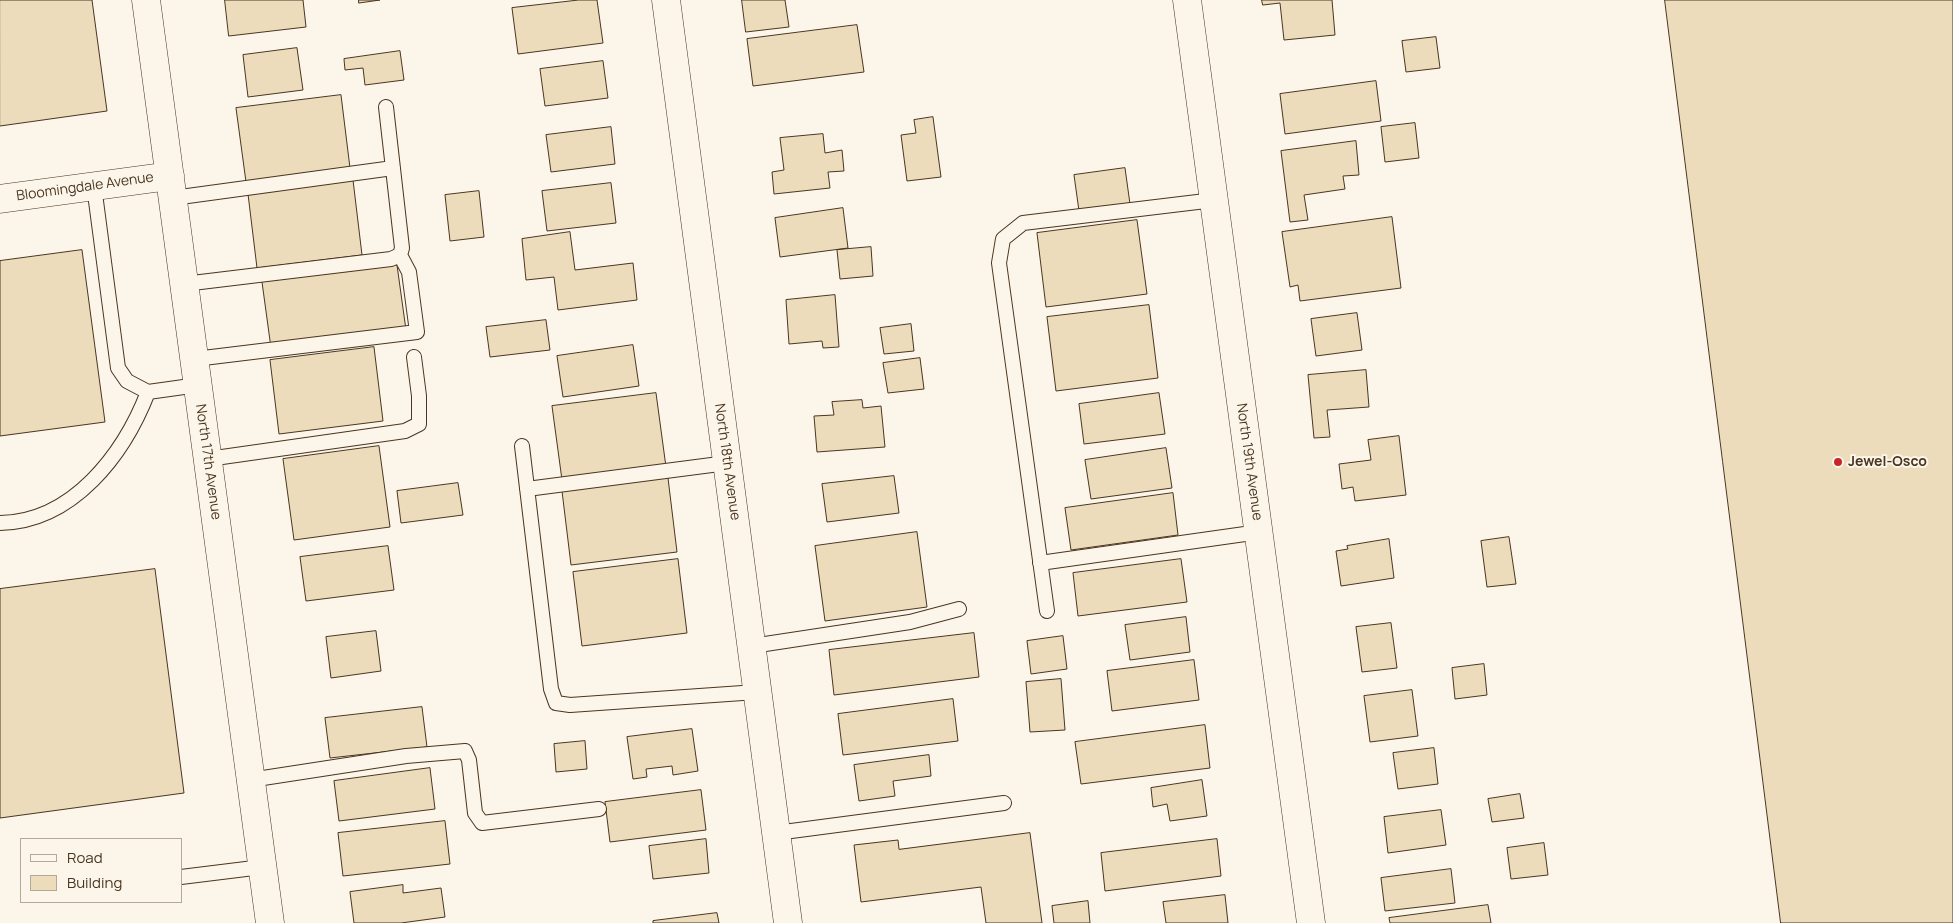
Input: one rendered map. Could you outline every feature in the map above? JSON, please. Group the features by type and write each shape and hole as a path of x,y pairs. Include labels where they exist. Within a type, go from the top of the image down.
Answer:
{"street":[{"name":"North 17th Avenue","path":"146,0 270,923"},
{"name":"North 18th Avenue","path":"666,0 788,923"},
{"name":"North 19th Avenue","path":"1188,0 1311,923"},
{"name":"Bloomingdale Avenue","path":"0,199 94,186 171,187"}],"lane":[{"path":"184,284 391,260 400,255 402,248 386,107"},
{"path":"171,187 393,168"},
{"path":"94,186 118,368 127,381 148,392"},
{"path":"1047,611 999,263 1003,239 1023,223 1214,200"},
{"path":"0,523 41,516 70,499 108,465 138,417 148,392 196,372 416,332 410,272 400,255"},
{"path":"208,459 405,431 419,424 419,396 414,357"},
{"path":"522,446 552,689 556,703 579,704 758,692"},
{"path":"527,489 727,463"},
{"path":"1040,563 1259,532"},
{"path":"752,646 910,622 959,609"},
{"path":"250,780 406,756 465,751 469,760 475,813 482,823 598,809"},
{"path":"776,833 1004,803"},
{"path":"182,876 262,866"}],"building":[{"path":"0,0 92,0 107,111 0,126"},
{"path":"225,0 303,0 306,27 229,36"},
{"path":"359,0 380,0 359,3"},
{"path":"579,0 597,0 603,43 518,54 512,8"},
{"path":"742,0 785,0 789,27 746,32"},
{"path":"1262,0 1332,0 1335,35 1284,40 1280,3 1263,5"},
{"name":"Jewel-Osco","path":"1665,0 1953,0 1953,923 1781,923"},
{"path":"857,25 864,72 753,86 747,39"},
{"path":"1436,37 1440,68 1406,72 1402,41"},
{"path":"297,48 303,90 248,97 243,55"},
{"path":"400,51 404,80 365,85 363,68 345,70 344,59"},
{"path":"603,61 608,98 545,106 540,69"},
{"path":"1376,81 1381,121 1285,134 1280,94"},
{"path":"341,95 350,168 246,182 236,108"},
{"path":"933,117 941,177 907,181 901,135 916,133 914,120"},
{"path":"1415,123 1419,158 1385,162 1381,127"},
{"path":"611,127 615,164 551,172 546,135"},
{"path":"823,134 825,153 842,150 844,171 828,172 830,188 774,194 772,172 784,170 780,138"},
{"path":"1356,141 1359,175 1343,176 1345,189 1304,195 1308,220 1290,222 1281,151"},
{"path":"1125,168 1130,204 1079,211 1074,175"},
{"path":"353,180 362,255 257,268 248,194"},
{"path":"611,183 616,223 547,231 542,191"},
{"path":"479,191 484,237 450,241 445,195"},
{"path":"843,208 848,248 780,257 775,218"},
{"path":"1392,217 1401,288 1300,301 1298,285 1290,287 1282,232"},
{"path":"1137,220 1147,294 1046,307 1037,233"},
{"path":"570,232 575,270 633,263 637,300 558,310 554,277 526,280 522,239"},
{"path":"871,247 873,276 840,279 837,250"},
{"path":"82,250 105,422 0,436 0,261"},
{"path":"397,265 406,330 271,348 262,282"},
{"path":"835,295 839,347 823,348 822,341 789,344 786,300"},
{"path":"1149,305 1158,378 1056,391 1047,317"},
{"path":"1357,313 1362,350 1316,356 1311,319"},
{"path":"546,320 550,350 490,357 486,327"},
{"path":"911,324 914,351 884,354 880,328"},
{"path":"633,345 639,386 563,397 557,356"},
{"path":"374,347 383,421 279,434 270,360"},
{"path":"920,358 924,389 888,393 883,363"},
{"path":"1366,370 1369,407 1327,410 1330,437 1314,438 1308,375"},
{"path":"656,393 666,467 562,480 552,406"},
{"path":"1159,393 1165,434 1084,444 1079,404"},
{"path":"862,400 863,408 881,406 885,447 817,452 814,416 834,415 832,402"},
{"path":"1399,436 1406,495 1355,501 1353,487 1342,489 1339,464 1371,460 1368,440"},
{"path":"379,446 390,527 294,540 283,459"},
{"path":"1166,448 1172,488 1091,499 1085,460"},
{"path":"894,476 899,513 827,522 822,484"},
{"path":"668,478 677,552 571,565 562,491"},
{"path":"458,483 463,515 401,523 397,491"},
{"path":"1173,493 1178,535 1071,550 1065,508"},
{"path":"917,532 927,607 825,621 815,546"},
{"path":"1509,537 1516,584 1487,587 1481,541"},
{"path":"1389,539 1394,578 1341,586 1336,551 1348,549 1347,546"},
{"path":"388,546 394,590 306,601 300,557"},
{"path":"678,559 687,633 582,646 573,572"},
{"path":"1181,559 1187,602 1078,616 1073,573"},
{"path":"155,569 184,793 0,818 0,589"},
{"path":"1186,617 1190,652 1130,660 1125,625"},
{"path":"1391,623 1397,668 1362,672 1356,627"},
{"path":"376,631 381,671 331,678 326,637"},
{"path":"974,633 979,677 834,695 829,650"},
{"path":"1063,636 1067,669 1031,674 1027,641"},
{"path":"1194,660 1199,700 1112,711 1107,671"},
{"path":"1484,664 1487,695 1455,699 1452,668"},
{"path":"1061,679 1065,730 1030,732 1026,682"},
{"path":"1412,690 1418,736 1370,742 1364,696"},
{"path":"953,699 958,741 843,755 838,714"},
{"path":"422,707 427,747 330,758 325,718"},
{"path":"1205,725 1210,768 1081,784 1075,742"},
{"path":"692,729 698,771 673,775 672,766 646,769 647,777 633,779 627,737"},
{"path":"585,741 587,769 556,772 554,744"},
{"path":"1434,748 1438,784 1398,789 1393,753"},
{"path":"929,755 931,776 893,781 895,796 859,801 854,765"},
{"path":"430,768 435,809 339,821 334,781"},
{"path":"1202,780 1207,816 1170,821 1167,804 1153,807 1151,788"},
{"path":"701,790 706,830 610,842 605,802"},
{"path":"1520,794 1524,818 1492,822 1488,799"},
{"path":"1441,810 1446,845 1388,853 1384,817"},
{"path":"445,821 450,864 343,876 338,833"},
{"path":"1030,833 1042,923 986,923 981,887 861,902 854,845 898,840 899,849"},
{"path":"706,839 709,873 653,879 649,846"},
{"path":"1217,839 1221,876 1105,891 1101,853"},
{"path":"1544,843 1548,875 1511,879 1507,848"},
{"path":"1451,869 1455,903 1385,911 1381,878"},
{"path":"403,885 403,893 441,888 445,917 401,923 354,923 350,892"},
{"path":"1225,895 1228,923 1166,923 1163,902"},
{"path":"1088,901 1090,923 1054,923 1052,906"},
{"path":"1488,905 1491,923 1390,923 1389,918"},
{"path":"717,913 719,923 653,923 653,921"}],"place":[{"name":"Jewel-Osco","path":"1838,462"}]}
